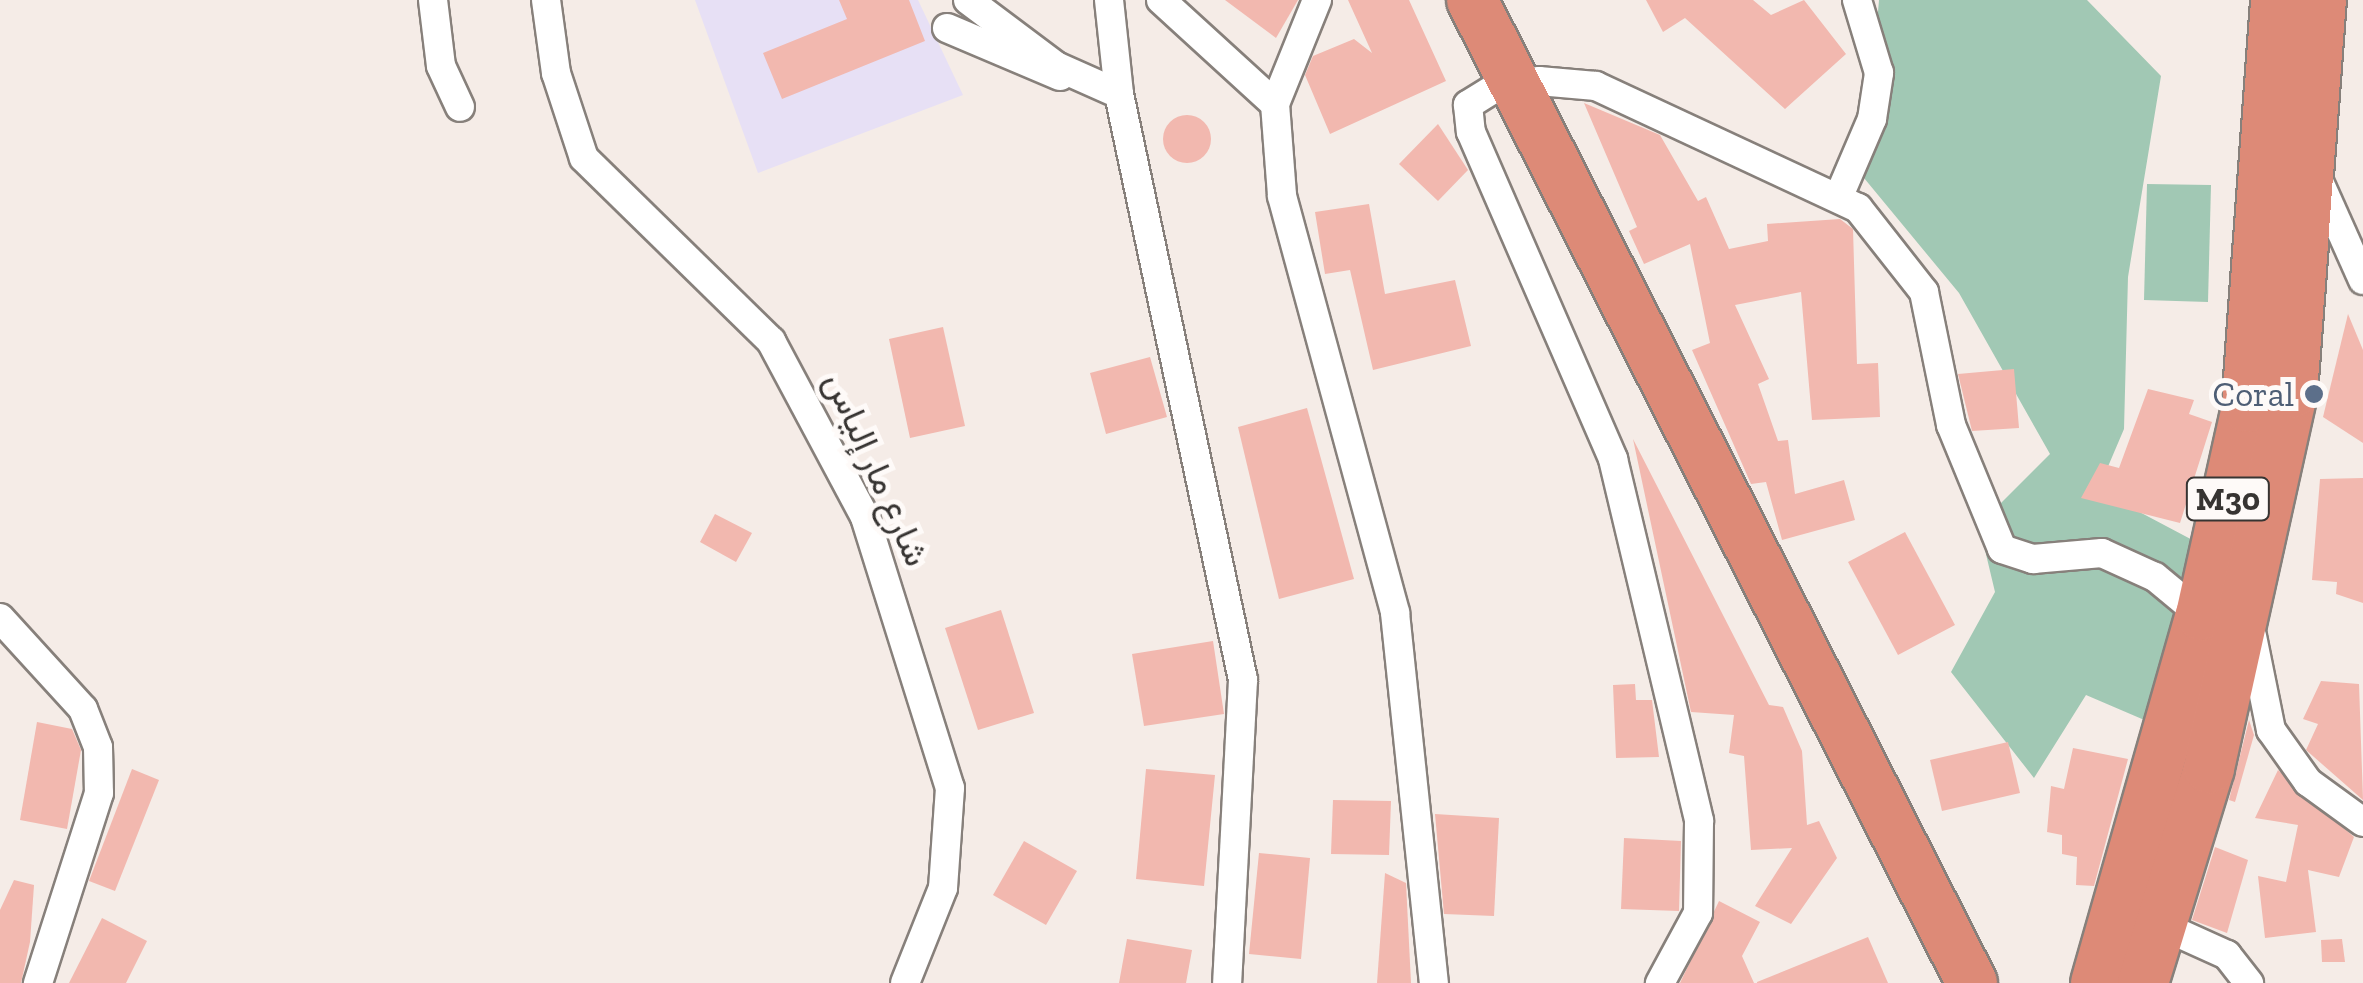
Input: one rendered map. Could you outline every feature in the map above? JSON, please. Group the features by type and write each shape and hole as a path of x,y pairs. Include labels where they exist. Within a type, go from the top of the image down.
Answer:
{"highway":[{"path":"1444,0 1510,91 1972,983"},
{"path":"1472,0 1510,91 1756,601 1934,983"},
{"name":"M30","path":"2143,983 2165,928 2222,619 2260,304 2276,0"},
{"name":"M30","path":"2096,983 2222,619 2292,393 2313,168 2321,0"}],"street":[{"path":"433,0 441,66 460,107"},
{"name":"شارع مار إلياس","path":"546,0 556,73 584,158 771,341 865,516 950,788 943,888 906,983"},
{"path":"968,0 1072,74 1119,94"},
{"path":"1109,0 1119,94 1244,680 1227,983"},
{"path":"1161,0 1275,104"},
{"path":"1317,0 1275,104 1287,220 1394,613 1434,983"},
{"path":"1839,196 1872,120 1878,72 1857,0"},
{"path":"947,28 1044,76 1072,74"},
{"path":"1660,983 1698,913 1699,821 1613,460 1472,132 1468,105 1539,82 1596,86 1839,196 1876,222 1924,292 1951,426 2002,549 2033,559 2102,553 2154,577 2222,619 2270,730 2308,782 2363,822"},
{"path":"2313,168 2363,280"},
{"path":"0,618 83,709 98,747 99,793 38,983"},
{"path":"2165,928 2227,955 2249,983"}],"shaded area":[{"path":"695,0 918,0 963,95 758,173"}],"green space":[{"path":"1879,0 2087,0 2161,76 2128,277 2124,429 2098,490 2217,553 2177,734 2086,695 2034,778 1951,672 1995,592 1979,525 2050,454 1959,293 1864,178"},
{"path":"2147,184 2211,185 2208,302 2144,300"}],"building":[{"path":"839,0 909,0 925,41 782,99 763,53 847,19"},
{"path":"1225,0 1298,0 1276,38"},
{"path":"1348,0 1409,0 1446,81 1330,134 1305,75 1313,56 1354,39 1372,53"},
{"path":"1646,0 1753,0 1771,15 1804,0 1846,54 1785,109 1685,18 1663,32"},
{"path":"1584,103 1660,135 1698,201 1706,197 1729,249 1768,241 1767,224 1840,219 1853,229 1857,364 1878,363 1880,417 1812,420 1801,292 1735,305 1769,379 1758,384 1778,441 1788,440 1795,494 1844,480 1855,520 1782,540 1766,482 1751,484 1692,350 1710,343 1690,244 1644,264 1629,231 1637,227"},
{"path":"1187,115 1204,122 1211,139 1204,156 1187,163 1170,156 1163,139 1170,122"},
{"path":"1438,124 1468,170 1438,201 1399,164"},
{"path":"1369,204 1385,294 1455,280 1471,346 1373,370 1350,270 1325,274 1315,212"},
{"path":"2348,314 2363,350 2363,443 2323,417"},
{"path":"943,327 965,426 910,438 889,339"},
{"path":"1150,357 1167,417 1106,434 1090,373"},
{"path":"2014,369 2019,428 1972,431 1958,374"},
{"path":"2148,389 2194,400 2189,414 2212,422 2180,523 2081,498 2100,463 2119,468"},
{"path":"1307,408 1354,579 1279,599 1238,427"},
{"path":"1633,439 1769,705 1783,707 1802,751 1807,825 1819,821 1837,858 1791,924 1755,906 1792,848 1751,850 1744,756 1729,753 1734,715 1691,712"},
{"path":"2363,478 2363,603 2336,594 2337,582 2312,580 2320,479"},
{"path":"715,514 752,533 736,562 700,542"},
{"path":"1905,532 1955,625 1898,655 1848,562"},
{"path":"1001,610 1034,713 978,730 945,628"},
{"path":"1213,641 1224,714 1144,726 1132,654"},
{"path":"2321,681 2359,684 2363,800 2306,750 2318,724 2303,719"},
{"path":"1635,684 1636,700 1652,700 1659,757 1616,758 1613,685"},
{"path":"2249,720 2254,735 2235,802 2229,800"},
{"path":"37,722 72,729 81,750 67,829 20,820"},
{"path":"2008,742 2020,793 1942,811 1930,760"},
{"path":"2073,748 2128,759 2094,886 2076,885 2077,857 2062,854 2062,835 2047,832 2051,786 2064,789"},
{"path":"132,769 159,780 115,891 89,881"},
{"path":"1146,769 1215,775 1204,886 1136,879"},
{"path":"2278,770 2354,837 2339,877 2308,870 2316,932 2265,938 2258,876 2286,882 2298,825 2255,818"},
{"path":"1333,800 1391,801 1389,855 1331,854"},
{"path":"1435,814 1499,818 1494,916 1444,914"},
{"path":"1624,838 1681,841 1679,911 1621,909"},
{"path":"1024,841 1077,871 1046,925 993,895"},
{"path":"2215,847 2248,860 2227,933 2192,920"},
{"path":"1259,853 1310,858 1301,959 1249,954"},
{"path":"1385,873 1406,883 1411,983 1377,983"},
{"path":"14,880 34,885 30,942 21,983 0,983 0,910"},
{"path":"1719,901 1760,922 1742,956 1754,983 1680,983"},
{"path":"102,918 147,941 126,983 69,983"},
{"path":"1868,937 1888,983 1757,983 1757,982"},
{"path":"1127,939 1192,950 1186,983 1119,983"},
{"path":"2342,939 2345,962 2322,962 2321,940"}],"place":[{"name":"Coral","path":"2314,394"}]}
